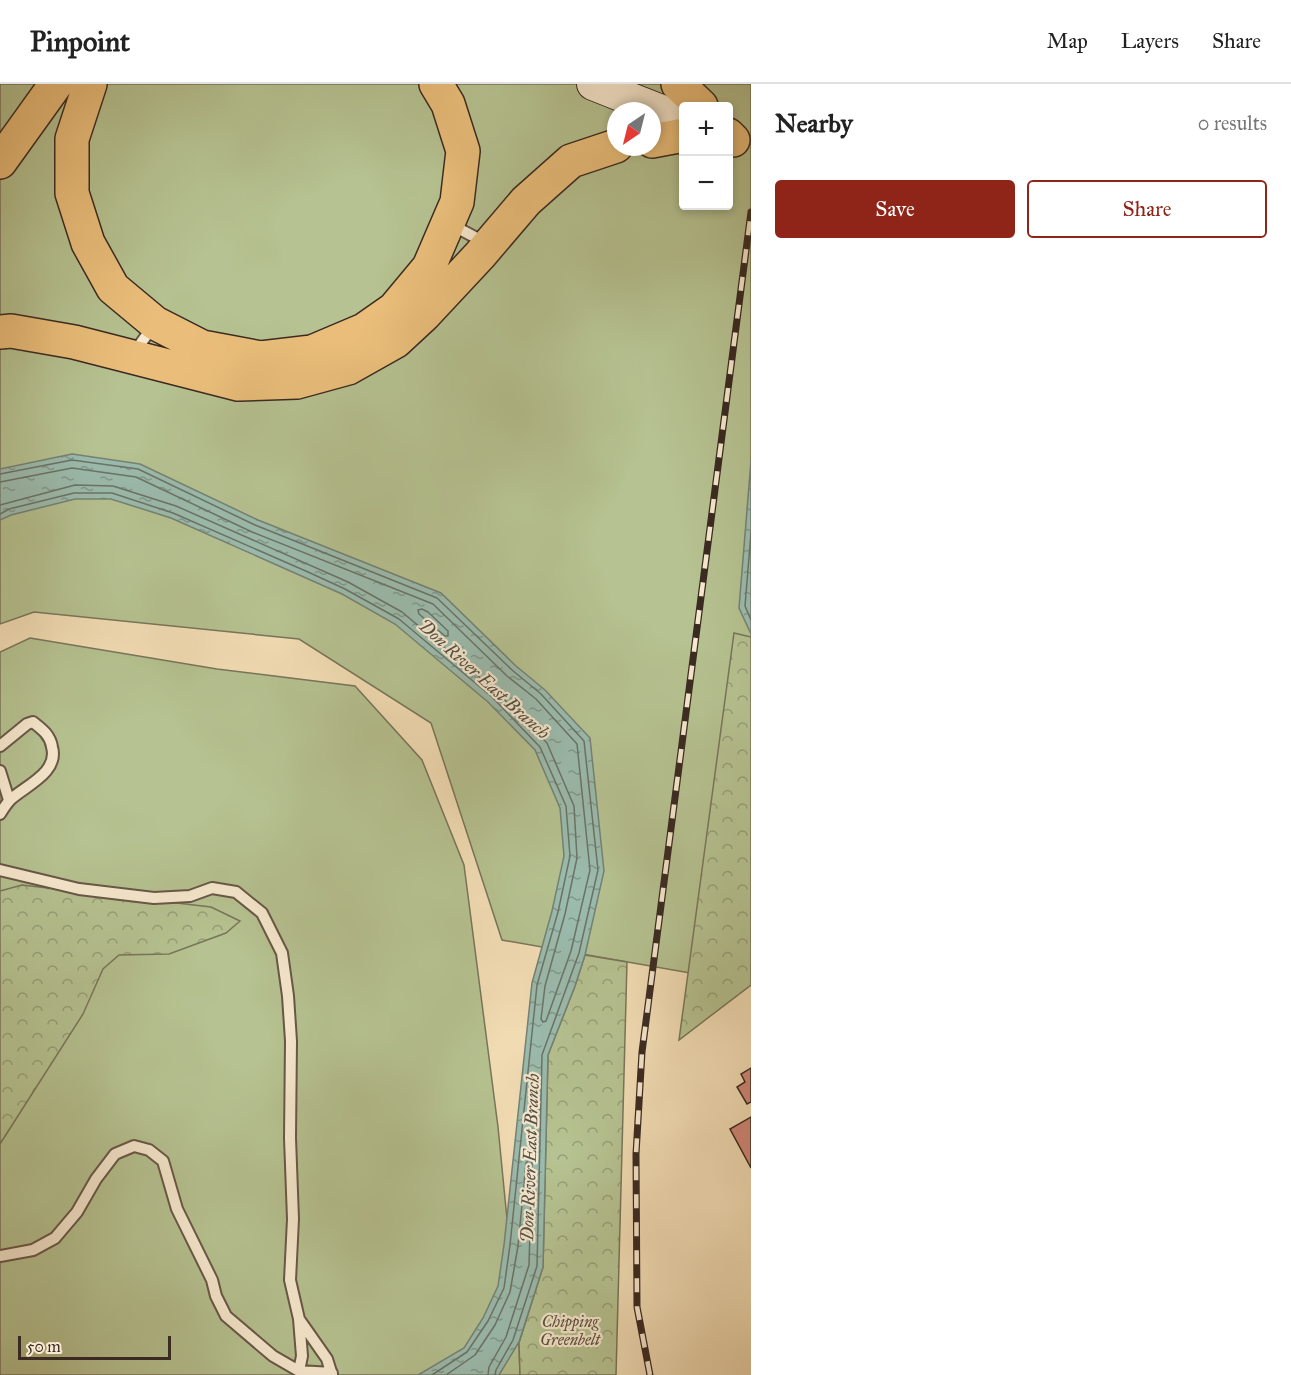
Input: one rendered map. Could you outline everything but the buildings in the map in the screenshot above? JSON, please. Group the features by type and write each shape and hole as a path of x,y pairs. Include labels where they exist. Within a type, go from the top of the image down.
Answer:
{"highway":[{"path":"0,162 56,84"},
{"path":"90,84 72,139 72,193 88,243 113,288 156,323 202,347 261,358 312,352 364,330 394,309 429,267 457,202 463,151 448,104 436,84"},
{"path":"678,84 697,102"},
{"path":"661,139 679,136"},
{"path":"0,332 11,331 74,342 238,384 297,382 348,368 396,341 449,289 526,201 571,161 607,149"}],"main road":[{"path":"593,84 679,118"}],"lane":[{"path":"448,222 489,245"},
{"path":"132,357 156,323"},
{"path":"0,746 27,723 33,722 42,728 50,739 54,753 52,762 41,777 9,800 0,814"},
{"path":"0,771 9,800"},
{"path":"0,870 79,889 154,898 190,896 212,888 236,892 262,913 282,953 288,996 291,1041 290,1138 293,1218 290,1280 299,1318 301,1373"},
{"path":"0,1256 33,1250 56,1238 77,1212 96,1179 115,1154 134,1146 148,1150 162,1161 177,1209 212,1280 216,1296 226,1316 273,1356 301,1373 332,1374 327,1359 299,1318"}],"green space":[{"path":"0,84 751,84 751,979 747,983 502,940 431,723 299,639 34,612 0,624"},
{"path":"734,633 751,637 751,985 679,1040"},
{"path":"30,638 217,669 355,686 422,760 464,865 498,1127 519,1342 520,1375 0,1375 0,652"},
{"path":"22,885 211,907 240,921 226,933 169,954 119,955 103,969 83,1014 0,1144 0,891"},
{"name":"Chipping Greenbelt","path":"585,955 627,962 616,1375 520,1375 519,1343 543,1267 548,1055"}],"water":[{"name":"Don River East Branch","path":"72,454 140,464 258,520 441,593 516,666 545,690 590,738 604,871 585,955 548,1055 543,1267 519,1342 499,1375 418,1375 464,1348 483,1318 498,1286 532,983 552,911 564,856 560,808 535,750 488,702 395,624 342,594 171,518 111,499 75,499 11,515 0,520 0,469"},
{"path":"751,461 751,634 739,608"}],"railway":[{"path":"650,1375 637,1307 636,1154 642,1052 751,212"}]}
